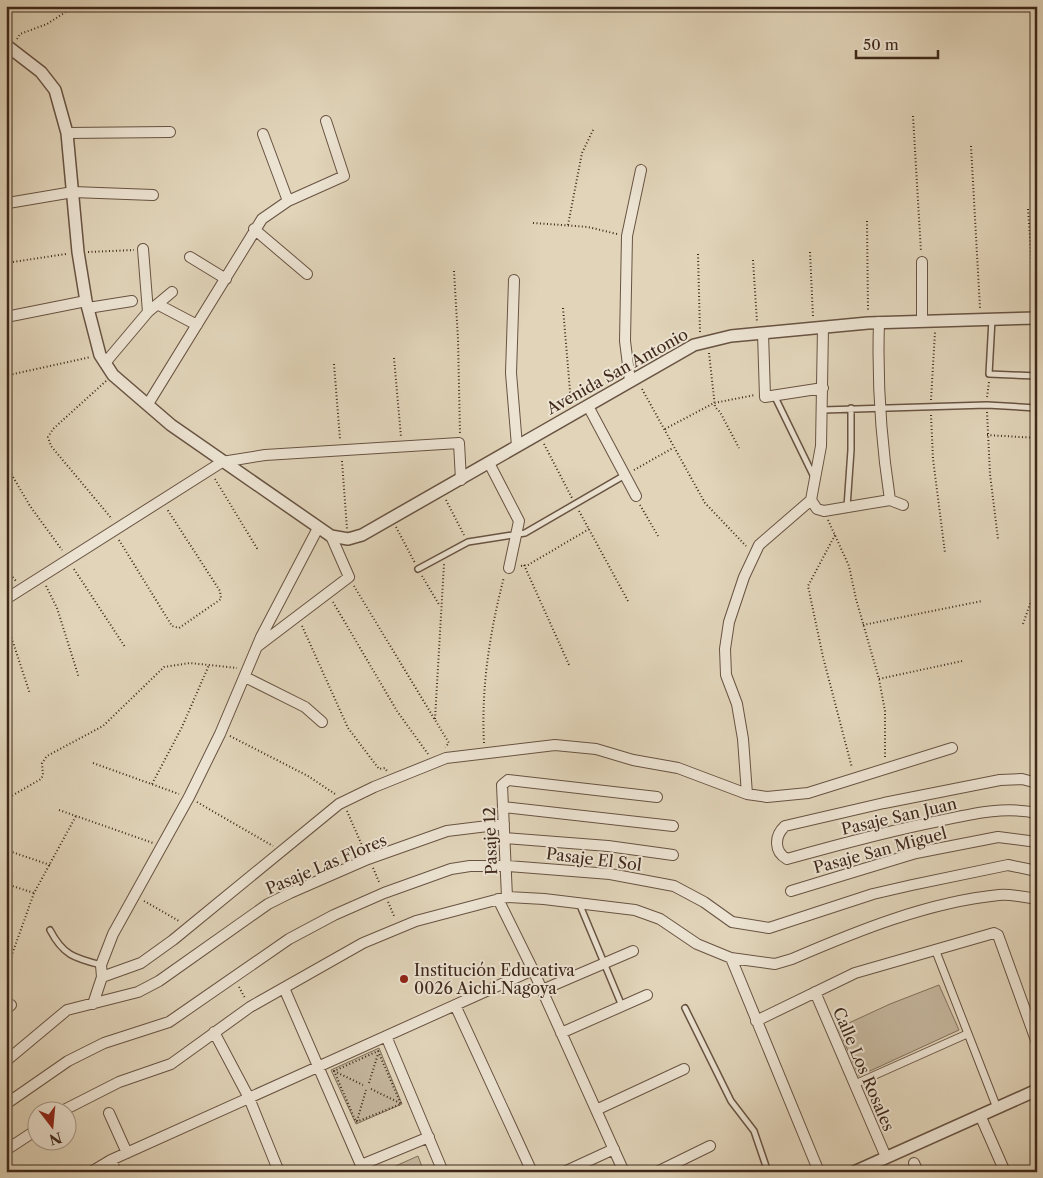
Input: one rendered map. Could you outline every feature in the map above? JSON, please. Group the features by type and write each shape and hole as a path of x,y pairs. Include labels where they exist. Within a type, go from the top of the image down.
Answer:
{"street":[{"path":"11,48 41,72 55,90 67,134 78,252 87,305 103,359 113,375 171,425 331,536 349,577 258,646"},
{"path":"148,404 262,218 288,201 344,176 326,121"},
{"path":"67,134 170,132"},
{"path":"263,134 288,201"},
{"path":"633,380 625,341 627,236 641,170"},
{"path":"8,203 73,192 153,195"},
{"path":"254,229 307,274"},
{"path":"143,249 148,312"},
{"path":"190,257 226,279"},
{"path":"922,262 922,320"},
{"path":"514,280 511,373 517,446"},
{"path":"103,359 148,312 160,305 172,292"},
{"path":"6,317 87,305 132,301"},
{"path":"160,305 197,325"},
{"name":"Avenida San Antonio","path":"331,536 348,539 362,536 682,351 704,342 818,327 922,320 1036,318"},
{"path":"874,323 882,407 883,453 890,500"},
{"path":"747,794 743,739 737,704 726,675 725,649 729,622 759,545 772,532 806,507 811,500 821,446 823,410 818,327"},
{"path":"761,333 768,395 823,388"},
{"path":"588,406 636,496"},
{"path":"6,599 222,462 265,454 459,443 461,480"},
{"path":"489,463 519,521 509,568"},
{"path":"811,500 817,508 824,511 890,500 903,505"},
{"path":"93,1004 102,976 101,966 113,934 189,797 220,734 258,646 318,528"},
{"path":"246,673 305,707 322,722"},
{"path":"102,976 141,963 189,927 346,801 393,779 446,758 554,745 596,748 633,760 678,768 747,794 767,797 808,793 952,748"},
{"name":"Pasaje San Juan","path":"1037,783 1011,778 884,803 785,826 779,833 777,844 780,853 787,859 900,828 956,817 1004,809 1037,813"},
{"name":"Pasaje 12","path":"502,898 507,866 502,785 508,780 657,797"},
{"path":"504,807 673,826"},
{"name":"Pasaje Las Flores","path":"6,1060 67,1010 138,992 159,981 268,904 290,893 368,859 447,831 504,824"},
{"name":"Pasaje San Miguel","path":"791,891 903,856 934,849 998,837 1037,842"},
{"path":"505,838 608,846 673,855"},
{"name":"Pasaje El Sol","path":"6,1104 68,1061 104,1043 169,1022 289,939 334,915 384,893 451,869 470,866 507,866 610,874 674,886 704,902 732,922 769,928 874,894 912,884 1008,865 1037,871"},
{"path":"78,1103 119,1082 171,1064 250,1007 363,943 399,928 456,909 502,898 579,902 635,910 660,919 697,944 731,958 775,964 792,960 894,920 952,903 1001,895 1037,899"},
{"path":"502,898 624,1172"},
{"path":"756,1021 866,969 989,933 998,935 1037,1043"},
{"path":"935,949 997,1108"},
{"path":"542,990 633,950"},
{"path":"731,958 819,1172"},
{"path":"90,1172 111,1160 249,1098 319,1072 386,1036 533,970"},
{"path":"284,988 362,1168 429,1137"},
{"name":"Calle Los Rosales","path":"815,992 886,1157"},
{"path":"561,1033 648,995"},
{"path":"455,1005 532,1172"},
{"path":"214,1032 249,1098 279,1172"},
{"path":"854,1084 967,1034"},
{"path":"386,1036 443,1172"},
{"path":"596,1110 684,1068"},
{"path":"854,1172 1037,1090"},
{"path":"109,1113 127,1153"},
{"path":"980,1115 1005,1172"},
{"path":"6,1150 28,1136"},
{"path":"656,1172 710,1146"},
{"path":"564,1172 614,1150"},
{"path":"111,1160 116,1172"}],"lane":[{"path":"986,318 989,374 1037,376"},
{"path":"768,395 815,478"},
{"path":"823,410 987,405 1037,408"},
{"path":"847,507 851,450 851,408"},
{"path":"418,569 468,542 525,533 625,475"},
{"path":"579,902 622,1006"},
{"path":"50,930 56,942 71,957 101,966"},
{"path":"685,1008 732,1101 754,1131 768,1172"}],"path":[{"path":"11,48 20,34 47,24 75,6"},
{"path":"913,116 922,262"},
{"path":"568,225 582,153 594,128"},
{"path":"971,146 986,318"},
{"path":"1028,209 1036,318"},
{"path":"867,221 866,264 874,323"},
{"path":"534,223 588,227 627,236"},
{"path":"6,263 78,252 143,249"},
{"path":"810,252 818,327"},
{"path":"698,254 698,314 714,403 739,448"},
{"path":"752,260 761,333"},
{"path":"454,272 458,338 459,443"},
{"path":"562,308 572,415"},
{"path":"936,320 931,407 933,459 946,554"},
{"path":"394,358 402,446"},
{"path":"9,375 103,359"},
{"path":"989,374 987,435 998,538"},
{"path":"113,375 52,429 48,437 51,446 117,530 172,626 179,628 221,599 220,592 162,501"},
{"path":"633,380 665,429 710,511 755,555"},
{"path":"665,429 714,403 768,395"},
{"path":"538,434 628,601"},
{"path":"987,435 1037,438"},
{"path":"625,475 674,448"},
{"path":"210,470 258,550"},
{"path":"441,491 468,542"},
{"path":"636,496 658,536"},
{"path":"824,511 849,566 863,625 879,679 886,733 884,770"},
{"path":"484,754 483,720 488,652 506,572 509,568 524,566 589,529"},
{"path":"835,535 808,586 823,657 855,779"},
{"path":"435,720 440,602 445,554"},
{"path":"524,566 570,667"},
{"path":"6,569 22,589"},
{"path":"41,577 57,608 79,678"},
{"path":"349,577 449,743 444,746 446,758"},
{"path":"1024,624 1037,584"},
{"path":"328,593 397,711 427,754 436,750"},
{"path":"863,625 982,601"},
{"path":"298,616 311,650 348,728 379,768 384,768 393,779"},
{"path":"6,621 30,694"},
{"path":"879,679 962,660"},
{"path":"6,799 41,778 43,775 42,763 47,756 103,726 164,666 180,664 209,665 246,673"},
{"path":"152,784 182,727 209,665"},
{"path":"220,734 236,737 308,776 346,801"},
{"path":"93,763 189,797 282,851"},
{"path":"59,810 162,846"},
{"path":"10,960 34,893 76,816"},
{"path":"6,850 50,865"},
{"path":"6,884 34,893"},
{"path":"133,895 189,927"},
{"path":"238,974 233,984 237,985 250,1007"},
{"path":"319,1072 334,1071 391,1047"},
{"path":"369,1083 379,1052"},
{"path":"379,1052 401,1104"},
{"path":"334,1071 364,1085"},
{"path":"334,1071 356,1122"},
{"path":"371,1088 401,1104"},
{"path":"356,1122 366,1090"},
{"path":"344,1127 412,1099"}],"shaded area":[{"path":"939,985 959,1030 859,1076 838,1028 890,1004"},
{"path":"379,1048 402,1104 356,1124 331,1070"},
{"path":"418,1156 424,1172 382,1172"}],"place":[{"name":"Institución Educativa 0026 Aichi Nagoya","path":"404,979"}]}
